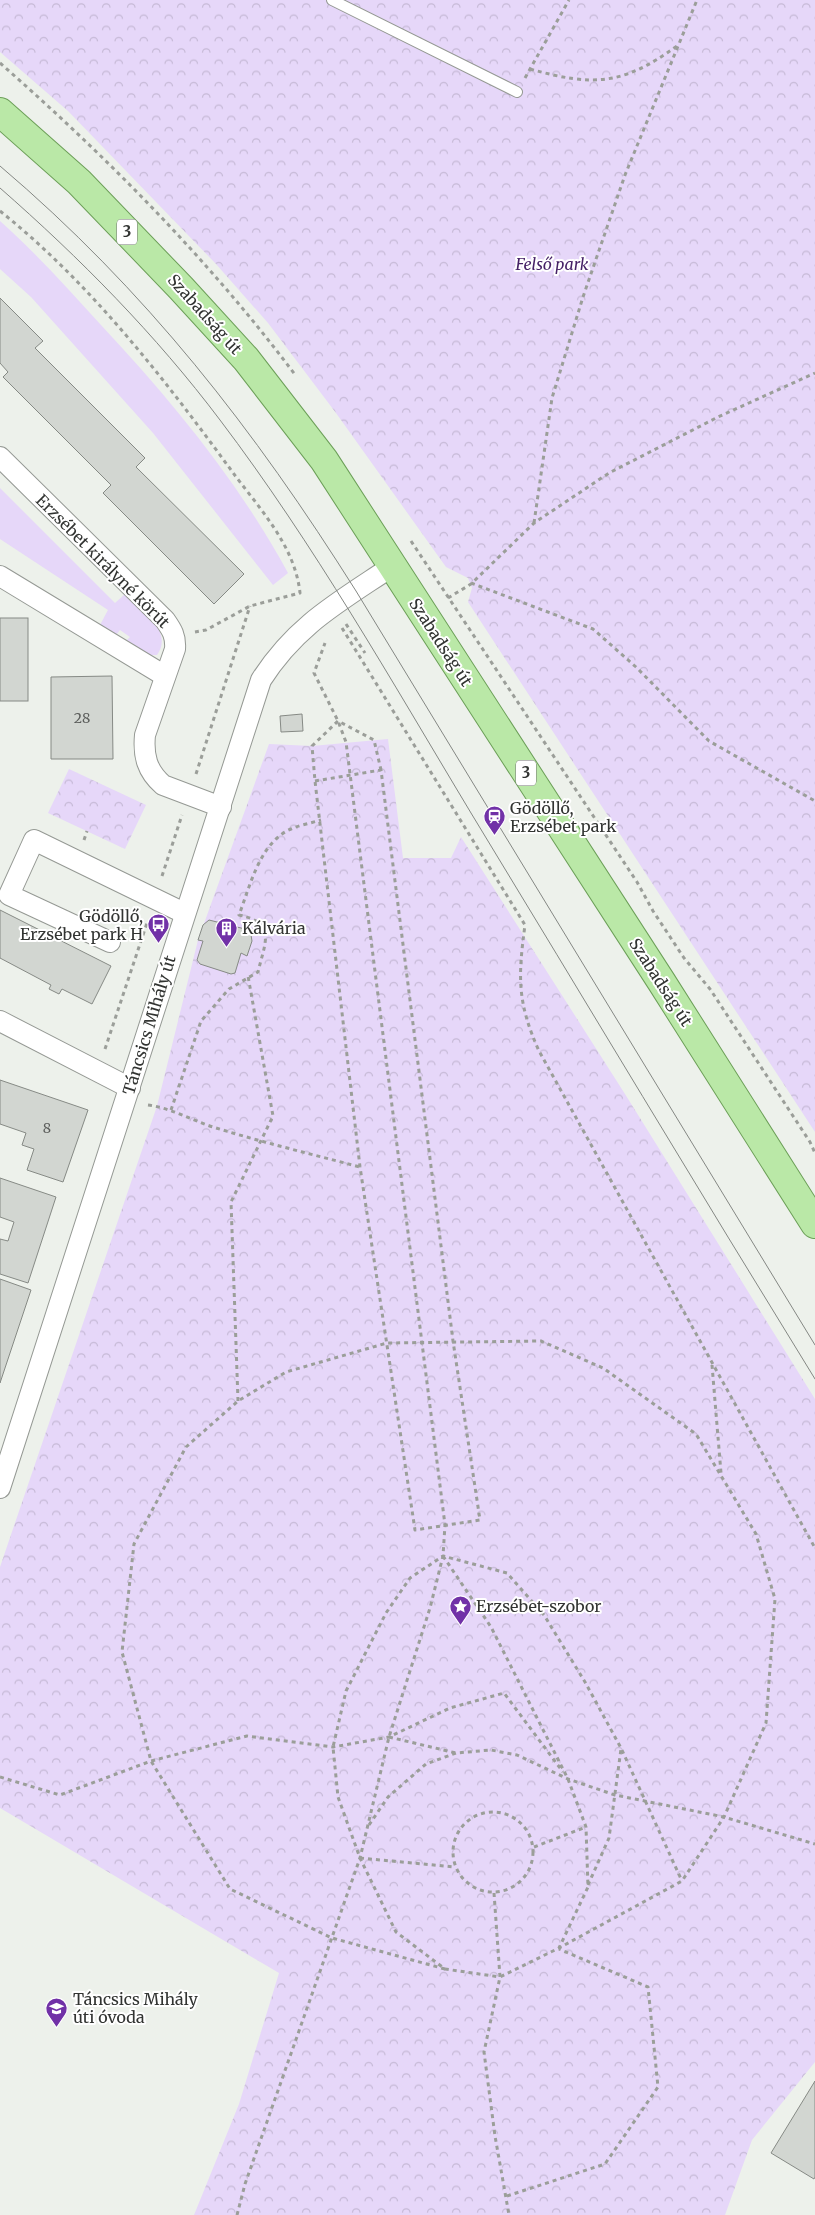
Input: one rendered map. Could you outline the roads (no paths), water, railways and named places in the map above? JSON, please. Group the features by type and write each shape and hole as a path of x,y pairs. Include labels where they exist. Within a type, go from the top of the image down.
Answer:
{"main road":[{"name":"Szabadság út","path":"0,112 79,182 181,288 246,359 324,460 391,567 661,981 815,1224"}],"street":[{"name":"Erzsébet királyné körút","path":"0,457 165,620 175,636 175,648 145,735 145,760 152,774 163,785 221,807"},
{"name":"Táncsics Mihály út","path":"0,1488 6,1448 127,1095 184,913 221,807 252,702 261,680 277,656 304,628 391,567"},
{"path":"0,576 165,676"},
{"path":"110,942 9,895 34,840 184,913"},
{"path":"0,1021 98,1071 127,1095"}],"lane":[{"path":"332,0 517,92"}],"tram line":[{"path":"0,166 53,213 150,312 237,418 278,474 356,591 815,1345"},
{"path":"0,188 88,270 170,358 220,420 288,515 351,613 815,1379"}],"place":[{"name":"Gödöllő, Erzsébet park","path":"494,836"},
{"name":"Gödöllő, Erzsébet park H","path":"159,944"},
{"name":"Kálvária","path":"226,947"},
{"name":"Erzsébet-szobor","path":"460,1625"},
{"name":"Táncsics Mihály úti óvoda","path":"57,2027"}],"park label":[{"name":"Felső park","path":"552,264"}]}
